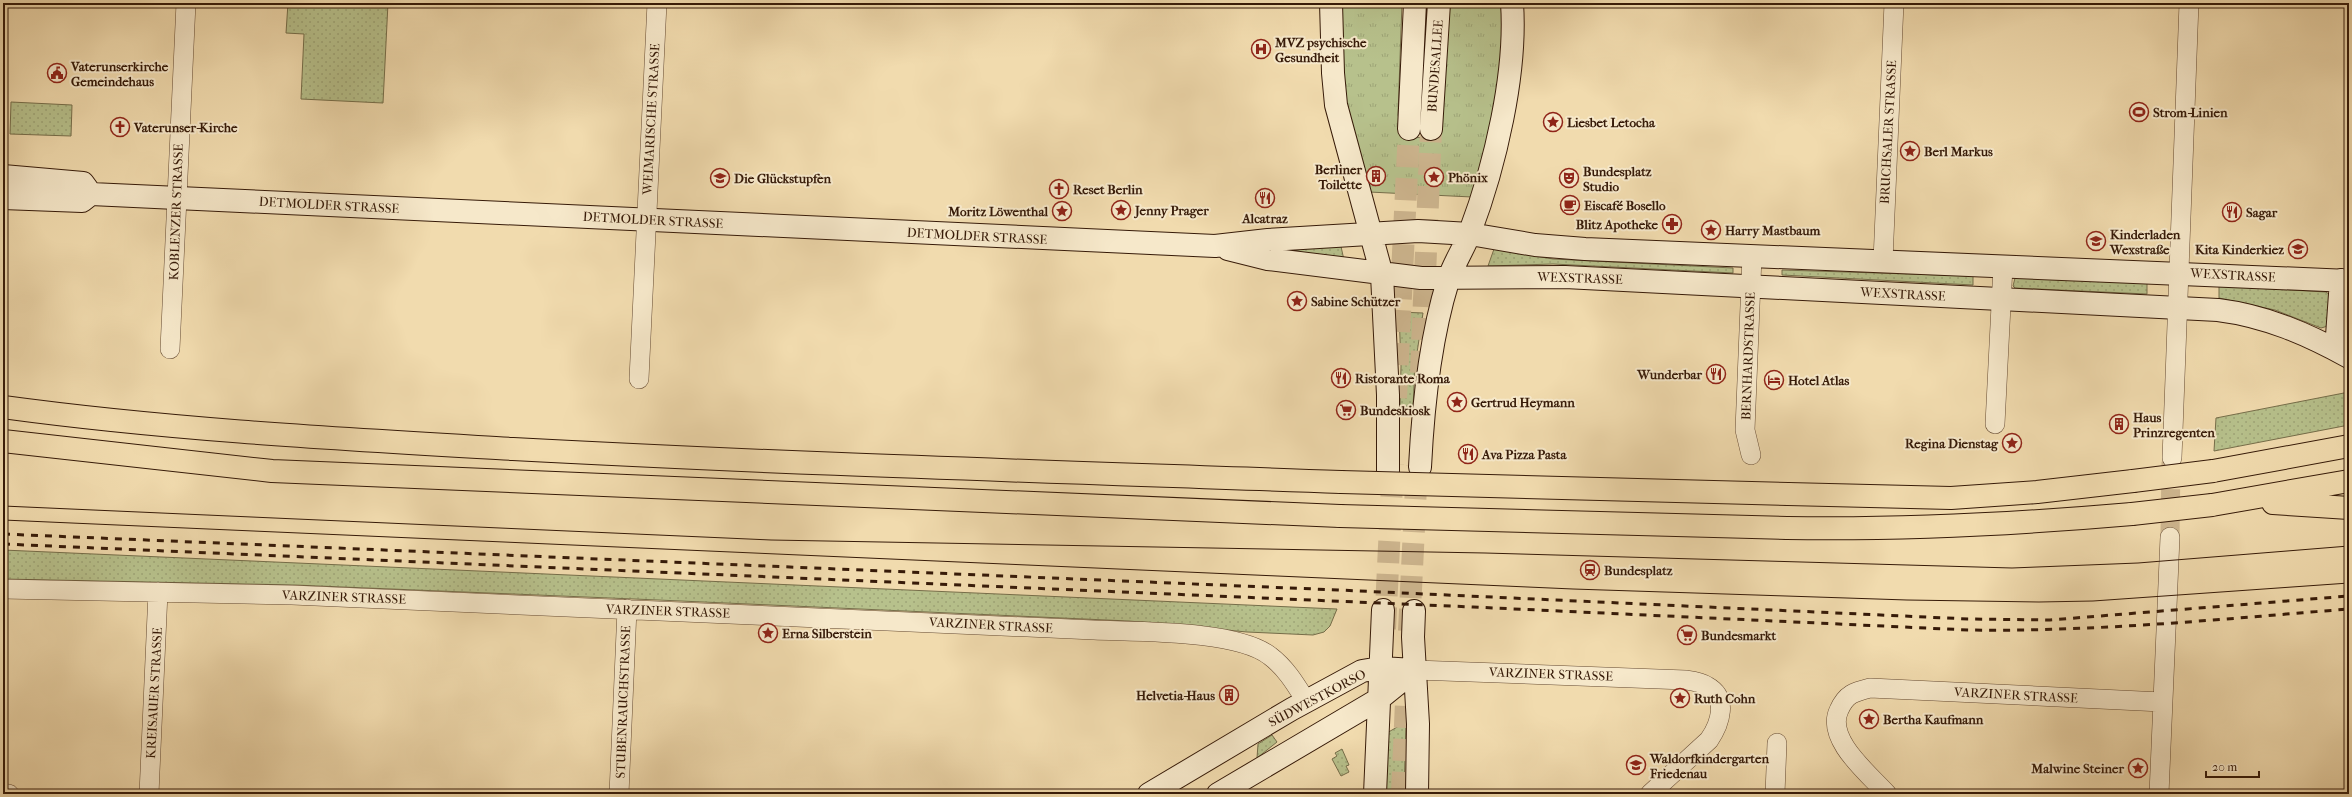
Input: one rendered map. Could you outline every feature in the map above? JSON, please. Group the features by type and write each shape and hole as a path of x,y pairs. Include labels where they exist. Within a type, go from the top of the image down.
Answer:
{"highway":[{"path":"3,407 103,420 274,435 687,457 1341,482 1951,498 2037,492 2213,471 2349,446"},
{"path":"7,444 272,471 1340,516 1787,528 1860,529 2003,525 2132,514 2240,501 2349,481"},
{"path":"2240,501 2349,508"}],"main road":[{"path":"1331,3 1330,31 1336,105 1382,275 1388,395 1388,471"},
{"name":"BUNDESALLEE","path":"1409,129 1415,3"},
{"name":"BUNDESALLEE","path":"1431,129 1439,3"},
{"path":"1420,467 1422,435 1438,319 1448,279 1470,234 1484,192 1508,82 1512,3"},
{"path":"3,176 83,183 91,194"},
{"name":"DETMOLDER STRASSE","path":"3,198 82,201 91,194 1215,246 1268,240 1371,233"},
{"path":"1371,233 1418,232 1470,234"},
{"name":"WEXSTRASSE","path":"1470,234 1566,248 2345,281"},
{"name":"DETMOLDER STRASSE","path":"1215,246 1268,259 1382,275"},
{"path":"1382,275 1448,279"},
{"name":"WEXSTRASSE","path":"1448,279 1565,277 2218,310 2271,320 2343,353"},
{"path":"2343,353 2345,281"},
{"path":"1375,794 1383,610"},
{"path":"1414,611 1413,637 1418,724 1417,794"},
{"name":"SÜDWESTKORSO","path":"1149,794 1306,701 1362,671 1380,668 1415,670"},
{"path":"1218,794 1379,699 1415,670"}],"street":[{"name":"KOBLENZER STRASSE","path":"170,349 186,3"},
{"name":"WEIMARISCHE STRASSE","path":"639,379 657,3"},
{"name":"BRUCHSALER STRASSE","path":"1883,261 1894,3"},
{"path":"2172,458 2177,273 2188,3"},
{"name":"BERNHARDSTRASSE","path":"1751,454 1745,430 1752,256"},
{"path":"1995,424 2003,266"},
{"path":"2159,794 2170,537"},
{"name":"VARZINER STRASSE","path":"3,589 292,595 1094,630 1232,640 1247,643 1270,655 1281,665 1306,701"},
{"name":"KREISAUER STRASSE","path":"149,794 158,592"},
{"name":"STUBENRAUCHSTRASSE","path":"619,794 628,609"},
{"name":"VARZINER STRASSE","path":"1415,670 1686,680 1708,686 1717,696 1722,707 1720,719 1715,732 1699,749 1650,794"},
{"name":"VARZINER STRASSE","path":"1887,794 1844,746 1837,734 1837,713 1846,696 1870,688 2162,702"},
{"path":"1775,794 1777,743"},
{"path":"3,793 9,794"}],"green space":[{"path":"288,3 388,3 383,103 301,99 304,34 286,33"},
{"path":"1337,3 1402,3 1398,115 1399,119 1411,136 1422,138 1428,136 1448,3 1506,3 1499,100 1472,197 1369,192 1348,121"},
{"path":"11,102 72,105 71,136 10,134"},
{"path":"1340,242 1344,260 1268,248"},
{"path":"1494,249 1553,259 1733,268 1733,273 1553,264 1488,266"},
{"path":"1782,270 1973,276 1973,285 1782,275"},
{"path":"2015,278 2147,283 2147,294 2015,288 2013,286"},
{"path":"2219,286 2326,292 2330,295 2328,326 2321,328 2275,310 2219,298"},
{"path":"1399,312 1423,313 1415,366 1413,407 1400,407 1401,366"},
{"path":"2349,392 2349,425 2214,451 2216,418"},
{"path":"3,550 1337,609 1330,626 1324,632 1313,635 1247,632 1129,621 658,600 295,585 3,579"},
{"path":"1406,722 1404,794 1383,794 1385,734"},
{"path":"1272,735 1277,742 1257,758 1258,744"},
{"path":"1342,749 1349,765 1346,766 1349,772 1341,776 1332,759 1337,756 1335,753"}],"tunnel":[{"path":"1396,398 1409,129"},
{"path":"1421,373 1431,129"},
{"path":"2170,537 2171,462"},
{"path":"1385,629 1393,464"},
{"path":"1409,631 1417,466"},
{"path":"1402,794 1407,679"}],"tram line":[{"path":"3,506 771,540 1485,553 2012,568 2138,563 2349,546"},
{"path":"3,520 1573,589 1907,600 2039,602 2093,601 2349,583"}],"railway":[{"path":"3,534 1338,590 1968,619 2050,620 2349,596"},
{"path":"3,544 1473,607 1968,630 2111,627 2349,609"}],"place":[{"name":"MVZ psychische Gesundheit","path":"1261,49"},
{"name":"Vaterunserkirche Gemeindehaus","path":"57,73"},
{"name":"Strom-Linien","path":"2139,112"},
{"name":"Liesbet Letocha","path":"1553,122"},
{"name":"Vaterunser-Kirche","path":"120,127"},
{"name":"Berl Markus","path":"1910,151"},
{"name":"Berliner Toilette","path":"1376,176"},
{"name":"Phönix","path":"1434,177"},
{"name":"Die Glückstupfen","path":"720,178"},
{"name":"Bundesplatz Studio","path":"1569,178"},
{"name":"Reset Berlin","path":"1059,189"},
{"name":"Alcatraz","path":"1265,198"},
{"name":"Eiscafé Bosello","path":"1570,205"},
{"name":"Jenny Prager","path":"1121,210"},
{"name":"Moritz Löwenthal","path":"1062,211"},
{"name":"Sagar","path":"2232,212"},
{"name":"Blitz Apotheke","path":"1672,224"},
{"name":"Harry Mastbaum","path":"1711,230"},
{"name":"Kinderladen Wexstraße","path":"2096,241"},
{"name":"Kita Kinderkiez","path":"2298,249"},
{"name":"Sabine Schützer","path":"1297,301"},
{"name":"Wunderbar","path":"1716,374"},
{"name":"Ristorante Roma","path":"1341,378"},
{"name":"Hotel Atlas","path":"1774,380"},
{"name":"Gertrud Heymann","path":"1457,402"},
{"name":"Bundeskiosk","path":"1346,410"},
{"name":"Haus Prinzregenten","path":"2119,424"},
{"name":"Regina Dienstag","path":"2012,443"},
{"name":"Ava Pizza Pasta","path":"1468,454"},
{"name":"Bundesplatz","path":"1590,570"},
{"name":"Erna Silberstein","path":"768,633"},
{"name":"Bundesmarkt","path":"1687,635"},
{"name":"Helvetia-Haus","path":"1229,695"},
{"name":"Ruth Cohn","path":"1680,698"},
{"name":"Bertha Kaufmann","path":"1869,719"},
{"name":"Waldorfkindergarten Friedenau","path":"1636,765"},
{"name":"Malwine Steiner","path":"2138,768"}]}
